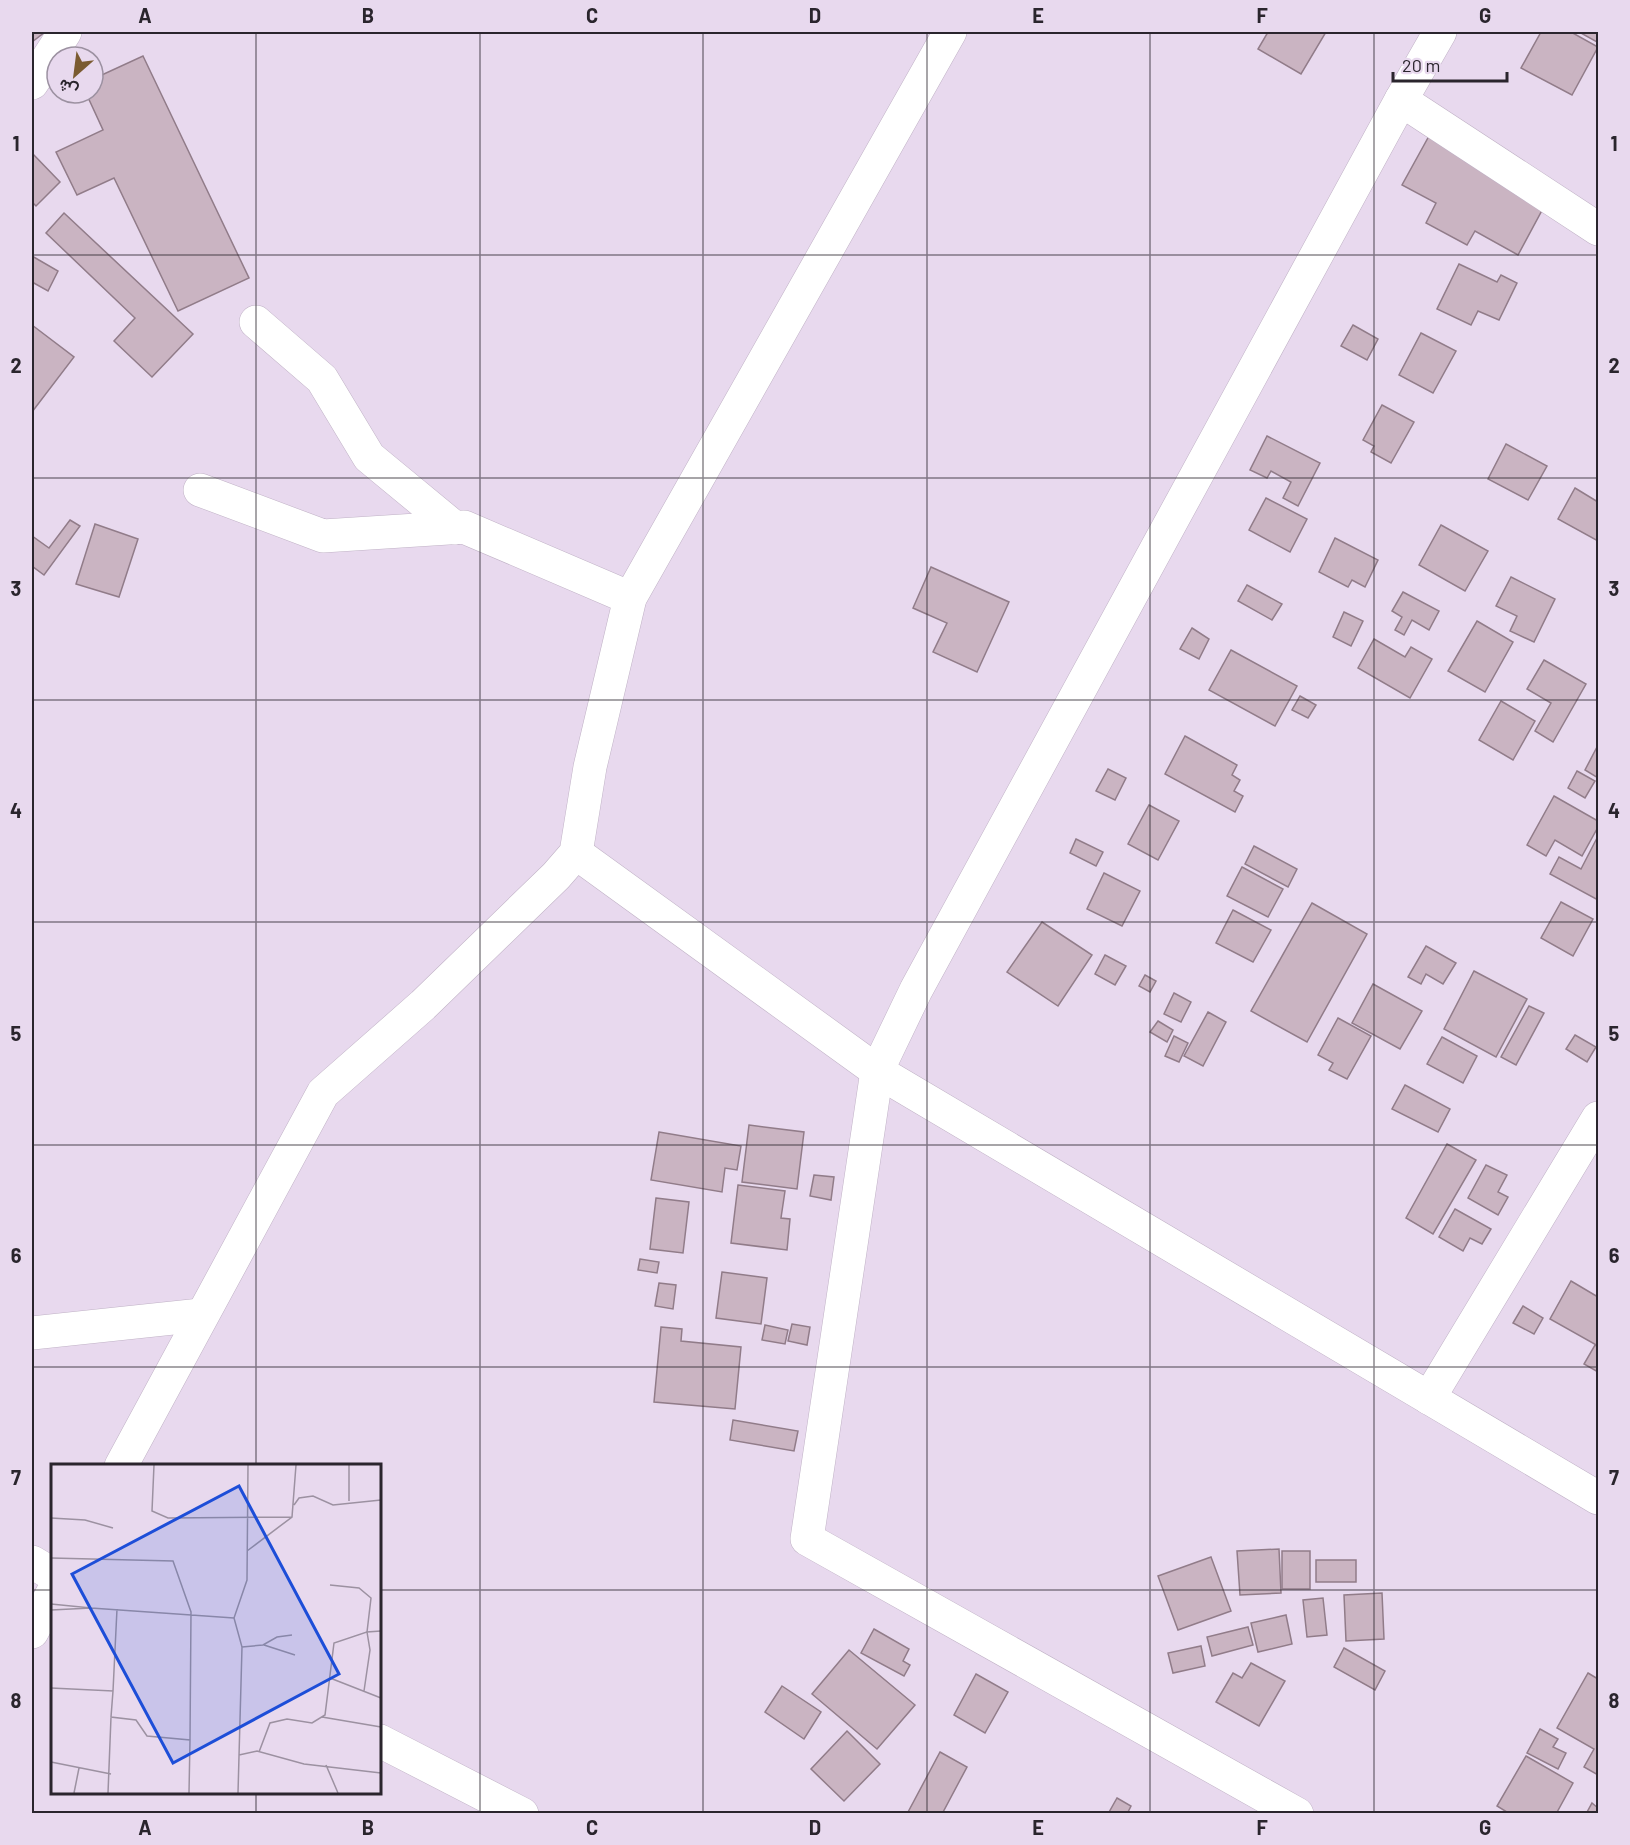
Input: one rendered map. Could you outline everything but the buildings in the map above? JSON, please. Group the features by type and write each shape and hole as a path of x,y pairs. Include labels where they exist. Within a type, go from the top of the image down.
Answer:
{"street":[{"path":"32,83 65,32"},
{"path":"122,1464 323,1093 423,1005 556,876 576,853 590,767 630,598 950,32"},
{"path":"1297,1814 807,1539 877,1071 915,990 1440,32"},
{"path":"1401,100 1599,229"},
{"path":"256,322 322,379 369,457 455,528"},
{"path":"200,490 323,536 465,527 630,598"},
{"path":"576,853 877,1071 1599,1498"},
{"path":"1429,1398 1599,1118"},
{"path":"32,1333 201,1315"},
{"path":"32,1562 51,1573"},
{"path":"32,1632 51,1596"},
{"path":"381,1742 522,1814"}]}
